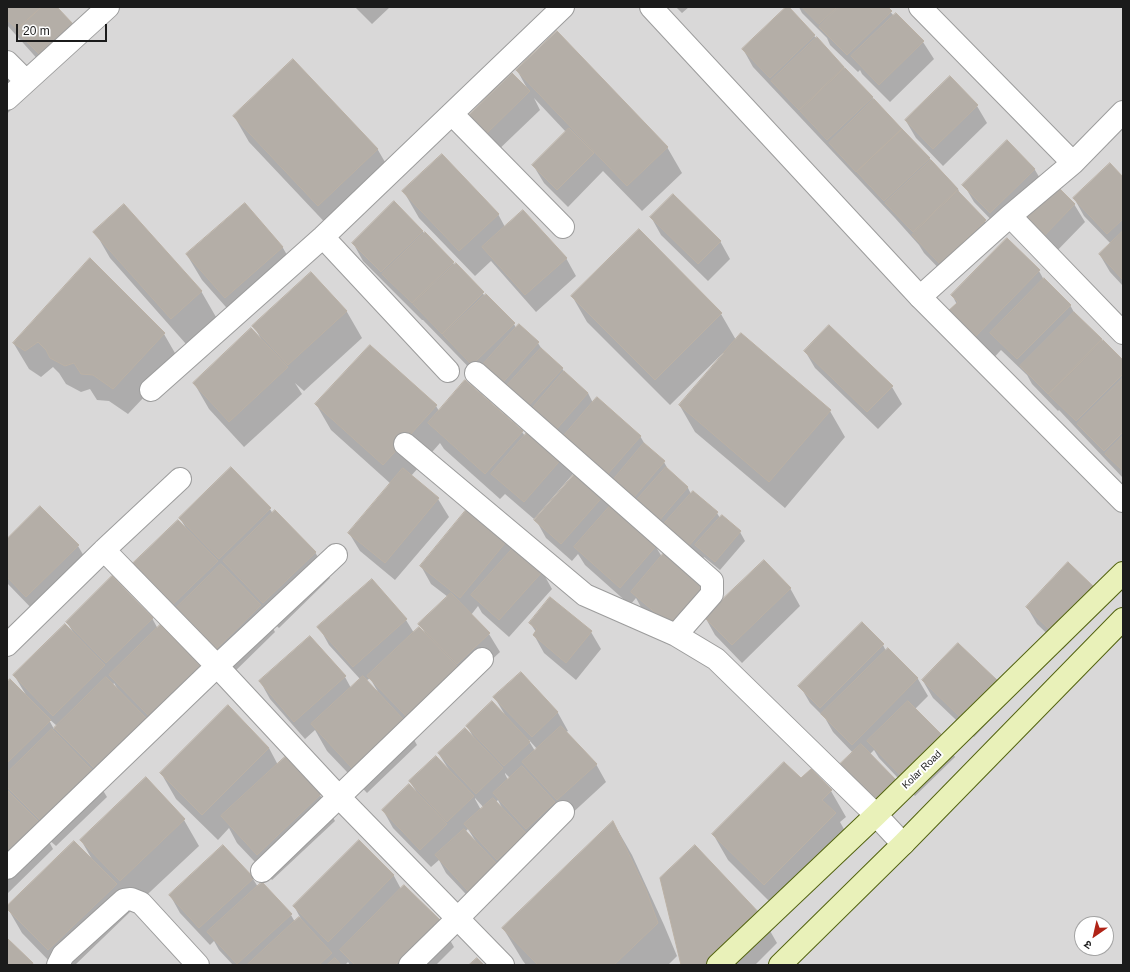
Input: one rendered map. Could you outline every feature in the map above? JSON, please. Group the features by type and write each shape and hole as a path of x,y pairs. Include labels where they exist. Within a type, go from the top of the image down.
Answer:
{"main road":[{"name":"Kolar Road","path":"718,965 876,815 1123,573"},
{"path":"780,965 903,844 1123,619"}],"street":[{"path":"7,99 108,7"},
{"path":"151,390 323,237 563,7"},
{"path":"651,7 920,297 1123,501"},
{"path":"920,7 1073,163"},
{"path":"7,62 26,81"},
{"path":"920,297 1010,216 1073,163 1123,112"},
{"path":"452,114 563,227"},
{"path":"1010,216 1123,332"},
{"path":"323,237 448,371"},
{"path":"476,373 712,581 712,594 676,635"},
{"path":"405,444 585,595 676,635 716,659 876,815 903,844"},
{"path":"7,645 104,550 180,479"},
{"path":"104,550 217,666 338,796 503,965"},
{"path":"7,868 217,666 336,555"},
{"path":"262,871 338,796 482,659"},
{"path":"410,965 562,812"},
{"path":"58,965 62,956 124,900 131,899 141,903 198,965"}],"shaded area":[{"path":"7,7 1123,7 1123,965 7,965"}],"building":[{"path":"7,7 41,7 17,29 7,20"},
{"path":"42,7 57,7 73,24 40,55 16,31"},
{"path":"786,7 789,7 815,35 770,78 742,49"},
{"path":"802,7 837,7 819,24"},
{"path":"839,7 888,7 892,11 847,55 819,27"},
{"path":"896,13 924,41 879,85 851,56"},
{"path":"557,31 668,147 627,186 516,70"},
{"path":"817,37 844,67 799,110 771,81"},
{"path":"293,59 378,149 318,206 233,116"},
{"path":"845,68 873,97 827,140 800,111"},
{"path":"512,73 530,91 482,138 464,120"},
{"path":"950,76 978,105 933,149 905,120"},
{"path":"874,99 902,129 856,172 829,143"},
{"path":"569,128 594,153 557,190 532,165"},
{"path":"902,129 930,158 884,201 857,172"},
{"path":"1007,140 1035,169 990,213 962,185"},
{"path":"442,154 499,214 459,251 402,191"},
{"path":"931,160 958,189 913,232 885,203"},
{"path":"1110,163 1123,177 1123,219 1107,234 1073,198"},
{"path":"1057,186 1075,204 1039,241 1021,223"},
{"path":"958,191 986,220 940,264 912,235"},
{"path":"673,194 721,241 698,264 650,217"},
{"path":"394,201 423,231 381,272 352,243"},
{"path":"245,203 283,247 225,298 186,254"},
{"path":"124,204 202,291 171,319 93,232"},
{"path":"523,210 567,258 525,295 482,247"},
{"path":"639,229 722,313 655,380 571,296"},
{"path":"1123,231 1123,280 1099,254"},
{"path":"425,232 454,262 412,303 382,274"},
{"path":"1007,238 1040,270 973,339 946,313 958,302 951,295"},
{"path":"90,258 165,333 113,389 93,375 81,374 74,363 65,366 50,358 46,350 38,342 25,351 13,343"},
{"path":"456,263 484,292 442,334 413,304"},
{"path":"311,272 347,311 288,365 252,326"},
{"path":"1044,278 1071,305 1017,359 990,333"},
{"path":"486,294 515,323 472,365 443,335"},
{"path":"1074,312 1102,339 1048,394 1020,366"},
{"path":"519,324 539,342 498,388 478,370"},
{"path":"829,325 893,386 867,412 804,351"},
{"path":"251,328 288,367 229,422 193,383"},
{"path":"741,333 831,410 769,482 679,405"},
{"path":"1103,340 1123,360 1123,374 1076,421 1049,395"},
{"path":"370,345 437,405 383,465 315,404"},
{"path":"541,348 563,368 524,411 502,391"},
{"path":"564,371 588,393 555,431 531,410"},
{"path":"1123,378 1123,432 1104,451 1077,424"},
{"path":"465,380 523,431 485,474 428,423"},
{"path":"597,397 641,436 606,476 562,438"},
{"path":"531,428 564,456 524,502 491,474"},
{"path":"1123,436 1123,471 1105,454"},
{"path":"644,443 665,461 634,497 614,479"},
{"path":"231,467 271,508 219,559 179,518"},
{"path":"666,467 688,487 658,522 635,502"},
{"path":"403,468 439,498 385,563 348,533"},
{"path":"579,469 606,493 561,544 534,520"},
{"path":"693,491 718,512 687,548 662,526"},
{"path":"471,504 510,537 460,598 420,566"},
{"path":"40,506 79,545 26,597 7,577 7,539"},
{"path":"610,506 656,546 620,588 574,547"},
{"path":"275,510 316,552 263,603 223,561"},
{"path":"722,515 741,531 715,562 695,545"},
{"path":"178,520 218,561 166,611 126,570"},
{"path":"515,546 543,571 499,620 471,595"},
{"path":"668,548 708,584 672,627 631,592"},
{"path":"764,560 791,588 732,645 704,617"},
{"path":"1068,562 1095,588 1052,632 1026,607"},
{"path":"221,564 261,605 209,656 169,615"},
{"path":"112,576 153,618 106,663 66,622"},
{"path":"372,579 407,619 353,667 317,627"},
{"path":"451,593 490,633 457,664 418,624"},
{"path":"550,597 592,631 566,663 533,635 537,629 529,623"},
{"path":"862,622 884,644 820,708 798,686"},
{"path":"65,624 105,665 53,716 13,675"},
{"path":"160,625 201,666 149,716 109,675"},
{"path":"419,627 458,667 406,716 367,676"},
{"path":"310,636 346,676 294,722 259,681"},
{"path":"958,643 999,682 963,720 922,680"},
{"path":"888,648 918,678 852,745 821,714"},
{"path":"521,672 558,712 532,737 493,697"},
{"path":"363,676 403,719 352,768 311,724"},
{"path":"106,677 146,718 95,769 54,728"},
{"path":"10,679 51,720 7,763 7,682"},
{"path":"492,701 530,742 504,766 466,726"},
{"path":"908,701 946,739 904,779 867,741"},
{"path":"228,705 269,748 202,815 160,773"},
{"path":"561,726 597,764 557,800 522,762"},
{"path":"465,728 503,768 476,794 438,753"},
{"path":"52,729 93,771 41,821 7,787 7,773"},
{"path":"861,744 897,781 874,803 838,766"},
{"path":"436,756 474,796 447,822 409,781"},
{"path":"285,757 321,794 257,855 221,816"},
{"path":"784,762 801,778 811,769 832,790 822,800 836,813 764,885 712,834"},
{"path":"522,766 555,802 526,829 493,793"},
{"path":"146,777 185,819 120,881 80,840"},
{"path":"409,784 447,824 420,850 382,810"},
{"path":"7,790 39,822 7,853"},
{"path":"493,798 526,833 497,860 464,824"},
{"path":"613,821 646,890 658,923 614,965 538,965 502,928"},
{"path":"464,829 497,864 468,891 435,855"},
{"path":"359,840 394,875 328,942 293,906"},
{"path":"74,841 117,884 48,950 7,909 7,906"},
{"path":"223,845 254,878 199,928 169,895"},
{"path":"695,845 763,917 713,965 681,965 660,878"},
{"path":"262,882 292,914 237,964 207,932"},
{"path":"404,885 440,920 395,965 355,965 340,950"},
{"path":"299,917 332,953 319,965 247,965"},
{"path":"7,938 33,963 32,965 7,965"},
{"path":"335,958 341,965 327,965"},
{"path":"477,958 484,965 469,965"}]}
